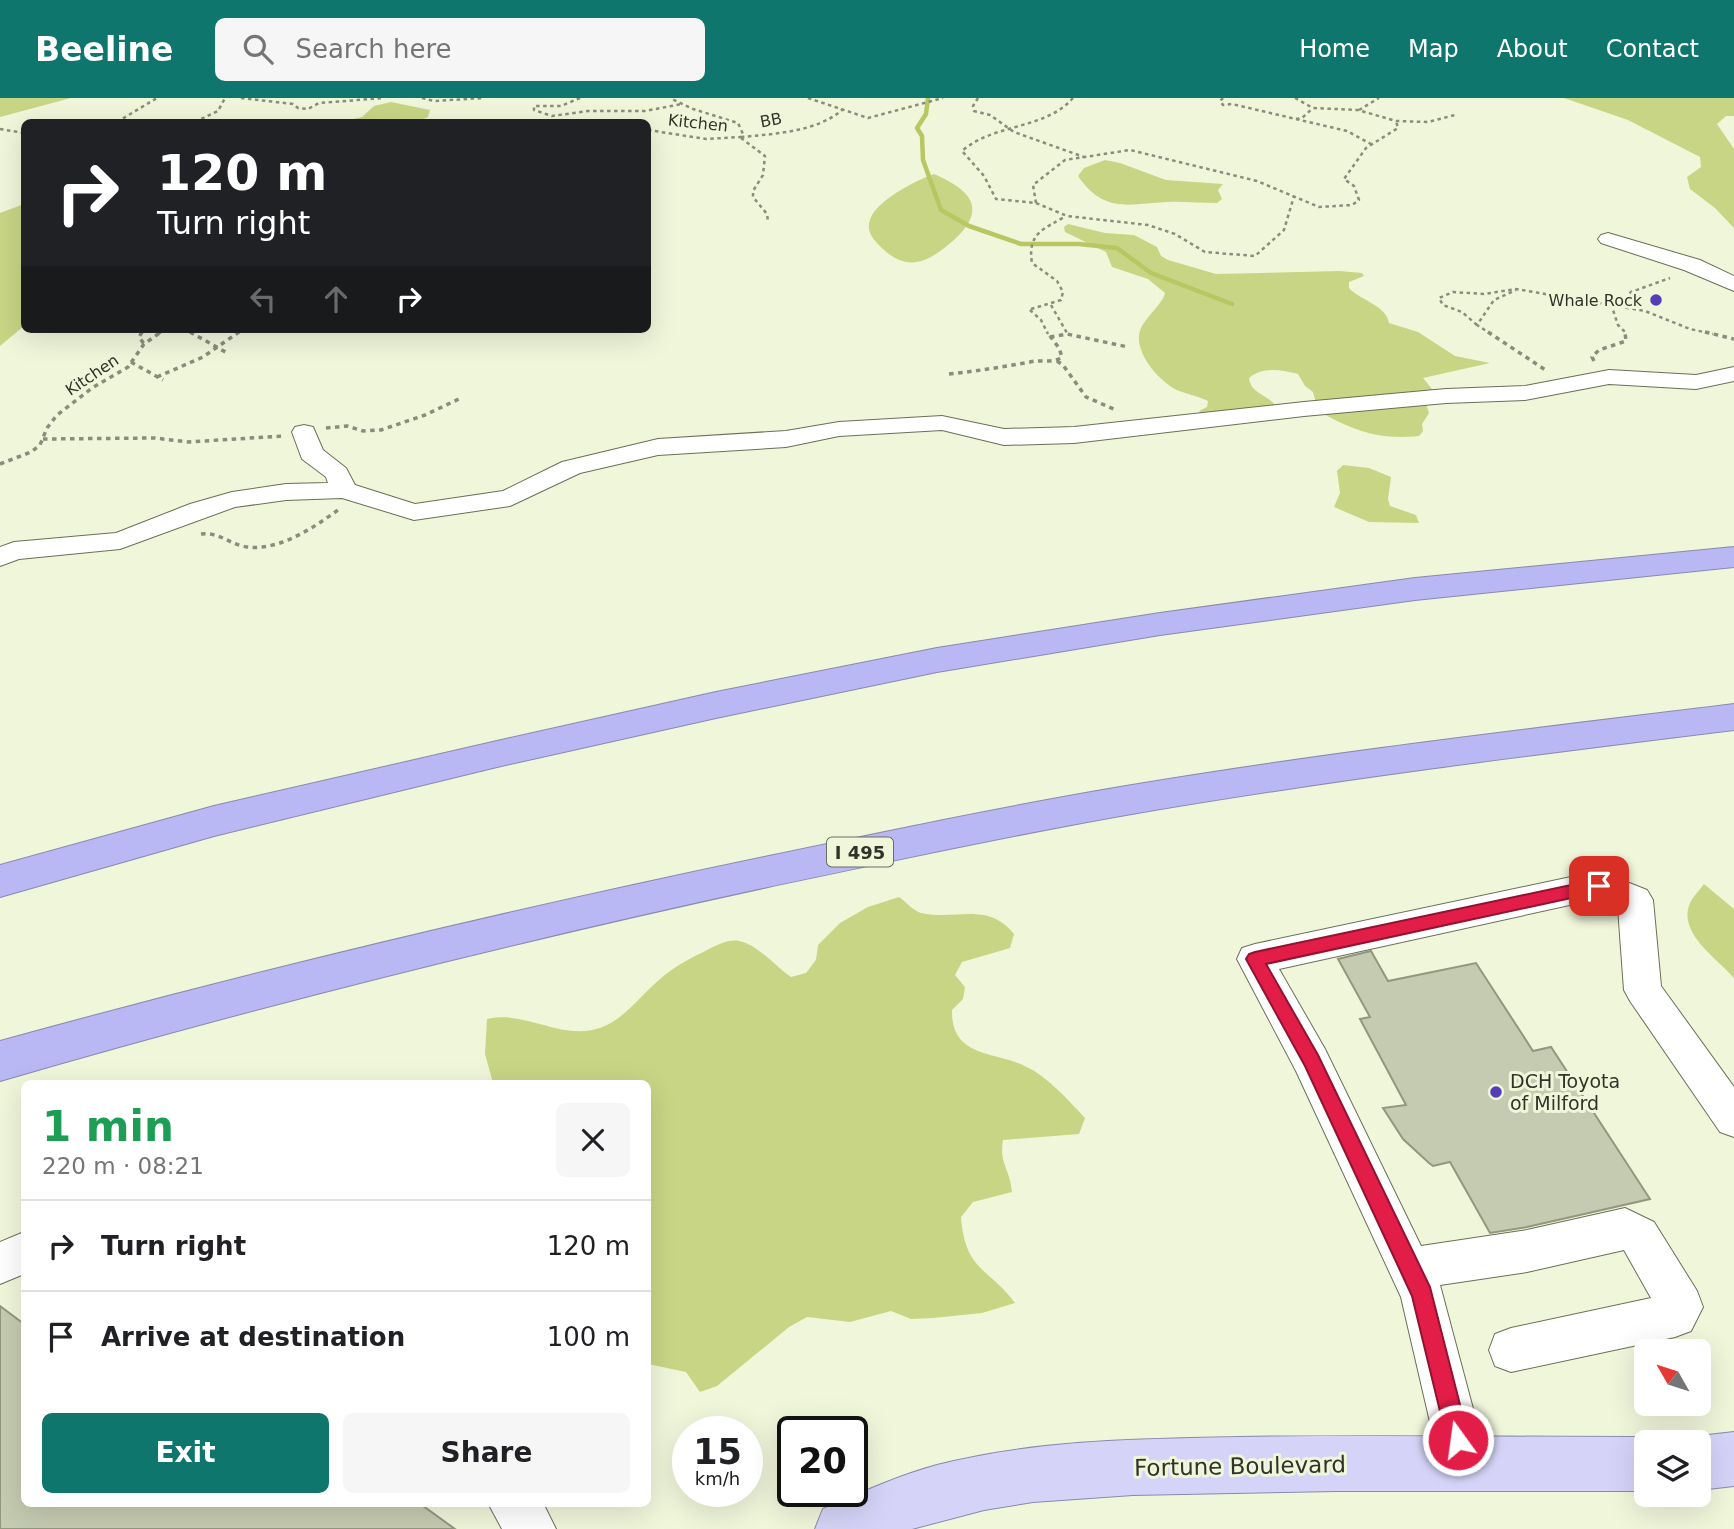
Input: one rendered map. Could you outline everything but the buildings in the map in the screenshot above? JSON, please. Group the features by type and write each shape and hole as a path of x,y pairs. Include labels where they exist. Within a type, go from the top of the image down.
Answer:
{"highway":[{"path":"0,881 214,821 470,760 716,705 937,660 1160,624 1415,589 1734,556"},
{"name":"I 495","path":"0,1061 358,965 633,900 893,845 1167,794 1345,766 1734,717"}],"main road":[{"path":"1711,1462 1734,1459"},
{"name":"Fortune Boulevard","path":"843,1529 870,1516 975,1482 1085,1469 1301,1464 1634,1464"}],"lane":[{"path":"1608,239 1692,265 1734,284"},
{"path":"0,557 13,551 120,541 232,500 286,492 348,491 414,512 510,498 571,467 658,447 786,439 839,429 942,422 1004,437 1074,435 1446,396 1525,393 1609,377 1696,382 1734,374"},
{"path":"304,432 311,454 337,473 348,491"},
{"path":"1464,1465 1422,1294 1311,1061 1255,959 1599,886 1635,900 1643,990 1734,1119"},
{"path":"1410,1269 1527,1251 1625,1228 1639,1236 1681,1307 1675,1315 1511,1350"},
{"path":"0,1264 21,1254"},
{"path":"515,1507 532,1529"}],"path":[{"path":"122,119 157,98"},
{"path":"201,119 218,111 225,98"},
{"path":"241,98 293,104 298,108 308,109 319,103 384,98"},
{"path":"422,98 434,102 484,98"},
{"path":"580,98 561,106 534,106 534,110 552,116 588,111 645,111 682,104"},
{"name":"Kitchen","path":"651,131 692,138 730,140 743,134 738,122 670,98"},
{"path":"808,98 843,109 855,116 868,118 943,98"},
{"path":"978,98 973,106 974,111 990,116 1006,128 1084,157"},
{"path":"1073,98 1060,111 1006,128 965,146 962,150 965,158 988,181 989,190 996,199 1035,203 1067,216 1148,225 1175,234 1205,252 1255,256 1262,246 1277,239 1286,227 1294,196"},
{"path":"1223,98 1220,102 1223,105 1232,104 1346,131 1371,144"},
{"path":"1295,98 1313,108 1358,110 1396,121 1428,122 1455,115"},
{"path":"1358,110 1379,98"},
{"path":"1292,120 1303,118 1313,108"},
{"name":"BB","path":"741,137 773,134 810,124 840,114 843,109"},
{"path":"1035,203 1033,186 1065,160 1130,150 1257,181 1319,207 1352,205 1359,200 1354,186 1344,179 1351,164 1385,133 1398,128 1396,121"},
{"path":"0,129 21,132"},
{"path":"741,137 765,156 763,175 752,191 752,197 767,214 768,221"},
{"path":"1057,361 1062,357 1061,350 1050,338 1042,317 1030,310 1061,300 1063,292 1057,281 1032,263 1030,250 1035,234 1067,216"},
{"path":"1611,304 1623,300 1631,292 1673,278"},
{"path":"1477,325 1494,300 1515,292 1516,289"},
{"path":"1565,384 1462,313 1443,305 1439,298 1453,292 1484,294 1516,289 1645,311 1715,337 1734,339"},
{"path":"1609,377 1592,358 1599,350 1626,341 1627,334 1618,325 1611,304"},
{"path":"1051,305 1067,334"},
{"path":"142,333 139,337 144,344"},
{"name":"Kitchen","path":"0,464 30,452 40,444 57,415 75,399 113,377 131,362 144,344 160,333"},
{"path":"191,333 229,354"},
{"path":"157,377 203,357 238,333"},
{"path":"1050,338 1067,334 1128,347"},
{"path":"949,374 996,369 1032,360 1057,361 1063,365 1080,391 1094,403 1169,424"},
{"path":"131,362 163,380"},
{"path":"43,439 155,438 188,442 234,437 267,439 347,426 363,430 381,430 459,400"},
{"path":"199,535 210,532 246,547 273,542 299,534 318,524 349,501 348,491"}],"green space":[{"path":"0,98 71,98 0,117"},
{"path":"1564,98 1734,98 1734,116 1726,116 1717,124 1734,149 1734,228 1715,208 1690,189 1687,177 1701,167 1700,157 1628,120"},
{"path":"391,102 430,110 428,117 423,119 354,119 362,117 374,106"},
{"path":"1105,160 1166,180 1223,184 1218,190 1222,199 1217,203 1129,205 1108,201 1088,188 1078,176 1084,168"},
{"path":"934,174 965,193 972,208 971,217 955,239 936,254 917,262 898,259 872,237 869,230 870,219 891,197"},
{"path":"21,205 21,328 0,346 0,213"},
{"path":"1068,224 1105,233 1134,235 1157,247 1161,256 1168,260 1216,274 1339,271 1362,273 1364,276 1349,282 1349,288 1383,312 1389,323 1418,332 1455,356 1490,363 1423,378 1432,389 1425,401 1429,413 1419,436 1378,435 1343,424 1318,411 1313,392 1305,386 1298,374 1279,370 1266,370 1249,378 1253,388 1276,407 1205,418 1199,411 1207,407 1208,401 1170,386 1148,363 1140,345 1141,328 1165,293 1148,279 1112,267 1106,252 1065,232 1064,227"},
{"path":"1343,465 1369,468 1391,477 1388,499 1390,506 1416,515 1419,523 1369,522 1334,507 1340,493 1337,471"},
{"path":"1704,884 1734,909 1734,978 1701,945 1689,925 1690,903"},
{"path":"899,897 921,913 982,915 1004,924 1014,934 1010,948 962,962 955,975 965,987 963,999 952,1010 954,1026 967,1045 1027,1067 1043,1077 1085,1118 1079,1134 1003,1140 1002,1155 1012,1192 973,1202 961,1217 963,1235 973,1258 1015,1303 982,1313 933,1318 911,1319 891,1311 850,1322 807,1317 789,1327 717,1386 700,1392 686,1372 651,1365 651,1080 492,1080 485,1054 487,1019 513,1018 579,1031 602,1027 620,1017 676,967 712,947 731,941 753,946 791,977 806,973 816,960 818,945 840,923 868,907"}],"waterway":[{"path":"928,98 926,114 917,128 922,136 923,160 941,210 969,226 1021,244 1079,244 1117,248 1151,273 1232,304"}],"place":[{"name":"Whale Rock","path":"1656,300"},
{"name":"DCH Toyota of Milford","path":"1496,1092"}],"route":[{"path":"1458,1440 1422,1294 1311,1061 1255,959 1599,886"}]}
